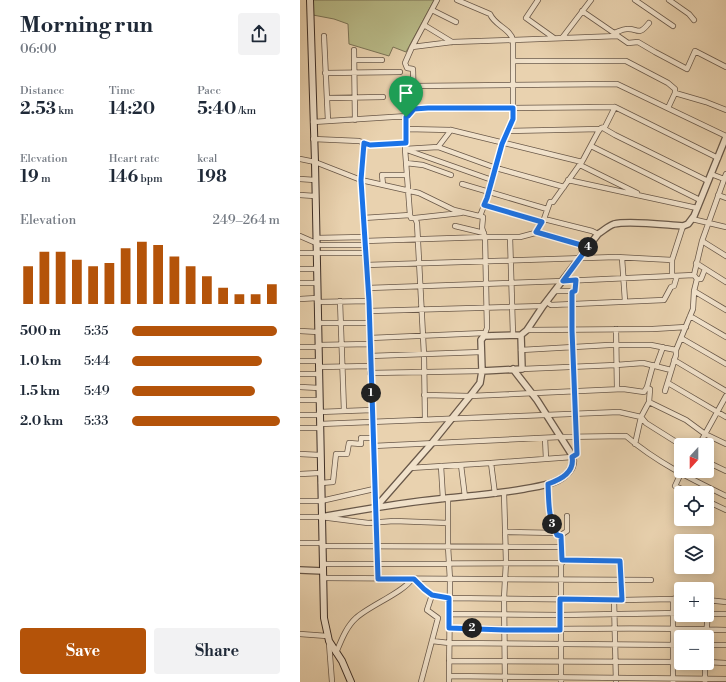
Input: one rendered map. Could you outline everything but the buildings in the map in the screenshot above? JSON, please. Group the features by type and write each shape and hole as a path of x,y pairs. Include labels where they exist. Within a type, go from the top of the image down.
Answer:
{"main road":[{"path":"310,0 313,140 315,162 324,618 328,638 342,661 352,682"}],"street":[{"path":"313,122 408,116 414,109 414,86 413,69 407,68 405,63 437,0"},
{"path":"376,507 432,443 470,396 480,383 482,371 481,340 487,328 484,235 482,228 482,217 480,216 489,193 503,142 513,119 514,40 510,32 492,20 490,14 456,0"},
{"path":"562,38 591,0"},
{"path":"635,0 673,26"},
{"path":"669,0 689,14 694,20"},
{"path":"536,1 526,18 554,38"},
{"path":"432,10 456,22"},
{"path":"582,11 628,43 638,42 688,69 696,51 726,67"},
{"path":"412,48 452,42 562,38 616,34 628,28 635,31 641,31 650,23"},
{"path":"424,25 452,42"},
{"path":"324,36 328,121"},
{"path":"354,50 355,120"},
{"path":"354,60 382,60"},
{"path":"513,61 626,61 675,88 675,93 668,108"},
{"path":"325,74 400,72"},
{"path":"370,338 521,335 527,330 598,234 613,224 626,222 683,226 688,224 697,208 726,137 617,84 414,86"},
{"path":"675,93 706,102 726,110"},
{"path":"327,98 383,97"},
{"path":"414,109 615,107 718,158"},
{"path":"300,236 316,242 418,240 484,235 520,237 535,234 543,221 550,202 553,202 581,163 602,128 605,127 615,107"},
{"path":"406,117 405,149 410,215"},
{"path":"508,131 602,128 708,181"},
{"path":"406,129 451,130 581,163 644,196"},
{"path":"438,148 451,130"},
{"path":"313,140 359,141 370,145 406,143"},
{"path":"364,143 361,180 369,301 370,373 378,579"},
{"path":"591,146 700,200"},
{"path":"405,149 438,148 496,168 564,186"},
{"path":"405,149 492,180"},
{"path":"423,165 426,156"},
{"path":"300,159 315,162 361,180 419,193 454,210 480,216"},
{"path":"406,163 423,165 451,175"},
{"path":"697,279 694,275 702,241 725,177 711,174"},
{"path":"383,185 382,175 407,175"},
{"path":"300,179 315,180"},
{"path":"568,180 697,208"},
{"path":"462,184 547,209"},
{"path":"300,195 315,196"},
{"path":"718,195 726,198"},
{"path":"484,205 543,221 592,231 598,234"},
{"path":"363,218 410,215 412,218 415,218 464,212"},
{"path":"415,218 418,240 424,355 423,372 425,420"},
{"path":"692,219 726,227"},
{"path":"455,226 484,235"},
{"path":"672,276 672,260 683,226"},
{"path":"536,232 588,247"},
{"path":"510,237 513,336"},
{"path":"316,242 365,241"},
{"path":"702,241 726,256"},
{"path":"300,253 366,253"},
{"path":"366,265 580,258 672,260"},
{"path":"622,258 625,302"},
{"path":"696,263 726,282"},
{"path":"300,269 317,269"},
{"path":"697,279 701,279 705,270"},
{"path":"368,288 694,275"},
{"path":"369,311 486,308 545,304 551,305 664,300 671,287 674,286 678,276"},
{"path":"665,391 676,355 676,350 693,309 694,291 697,279"},
{"path":"409,468 572,457 577,454 572,348 572,292 575,291 576,280"},
{"path":"300,283 317,283"},
{"path":"555,291 572,292"},
{"path":"694,291 726,310"},
{"path":"300,299 369,301"},
{"path":"340,301 344,411"},
{"path":"690,316 726,337"},
{"path":"318,323 369,322"},
{"path":"527,330 686,327"},
{"path":"616,329 617,389"},
{"path":"300,331 318,332"},
{"path":"521,335 522,369"},
{"path":"681,338 726,364"},
{"path":"300,347 370,344"},
{"path":"521,350 616,345 663,346 676,350"},
{"path":"424,395 470,396 617,389 644,392 663,346"},
{"path":"370,356 481,352"},
{"path":"674,360 726,391"},
{"path":"300,361 343,367 370,366"},
{"path":"370,373 482,371 643,363 671,370"},
{"path":"321,517 376,507 504,493 548,484 562,478 568,473 572,464 572,457 531,393 513,369"},
{"path":"300,374 319,374"},
{"path":"668,383 726,417"},
{"path":"300,387 319,388"},
{"path":"636,444 641,417 649,402 650,389 647,387"},
{"path":"703,438 726,396"},
{"path":"300,400 319,400"},
{"path":"649,402 686,420 705,434 726,444"},
{"path":"300,415 372,410"},
{"path":"300,428 372,422 619,412 641,417 646,423 674,441"},
{"path":"373,446 560,437 626,436 674,468"},
{"path":"321,483 333,482 336,454 347,454 349,443 361,444 361,438 373,438"},
{"path":"544,438 546,459"},
{"path":"300,454 320,455"},
{"path":"491,463 495,494"},
{"path":"461,465 465,497"},
{"path":"714,465 726,471"},
{"path":"441,466 448,523 450,580 449,682"},
{"path":"300,474 320,473"},
{"path":"692,478 726,496"},
{"path":"548,484 551,522 557,535 561,536"},
{"path":"300,501 321,501 374,489"},
{"path":"504,493 506,562 504,598 505,679"},
{"path":"714,504 726,510"},
{"path":"300,516 368,523 394,521 448,523"},
{"path":"561,536 567,531 567,516"},
{"path":"505,532 556,532"},
{"path":"561,536 561,680"},
{"path":"300,543 322,545 561,547"},
{"path":"323,564 620,561 622,600"},
{"path":"300,570 323,571"},
{"path":"323,578 450,580 651,580"},
{"path":"413,579 432,595 449,598 622,600 673,599 673,680"},
{"path":"336,653 349,627 356,619 368,609 396,592 413,579"},
{"path":"421,682 438,618 427,610 432,595"},
{"path":"614,599 616,680"},
{"path":"714,601 726,602"},
{"path":"449,614 560,615 673,613"},
{"path":"714,614 726,614"},
{"path":"707,622 707,629"},
{"path":"449,628 505,630 673,628 726,630"},
{"path":"300,634 328,638 332,682"},
{"path":"432,641 449,644 673,644"},
{"path":"714,645 726,645"},
{"path":"449,661 674,662"},
{"path":"714,663 726,662"},
{"path":"705,680 706,670"},
{"path":"449,676 561,680 726,679"}],"green space":[{"path":"313,0 434,0 406,52 393,47 389,56 349,44 348,24 334,19 313,15"}],"route":[{"path":"513,108 513,119 502,144 484,205 542,222 536,232 588,247 563,281 576,280 575,291 572,292 572,330 577,454 572,457 571,468 568,473 562,478 548,484 549,511 551,522 557,535 561,536 562,560 620,561 622,600 560,599 560,630 449,628 449,598 432,595 414,579 378,579 370,373 369,301 361,180 364,143 370,145 406,143 406,117 414,109 513,108"}]}
